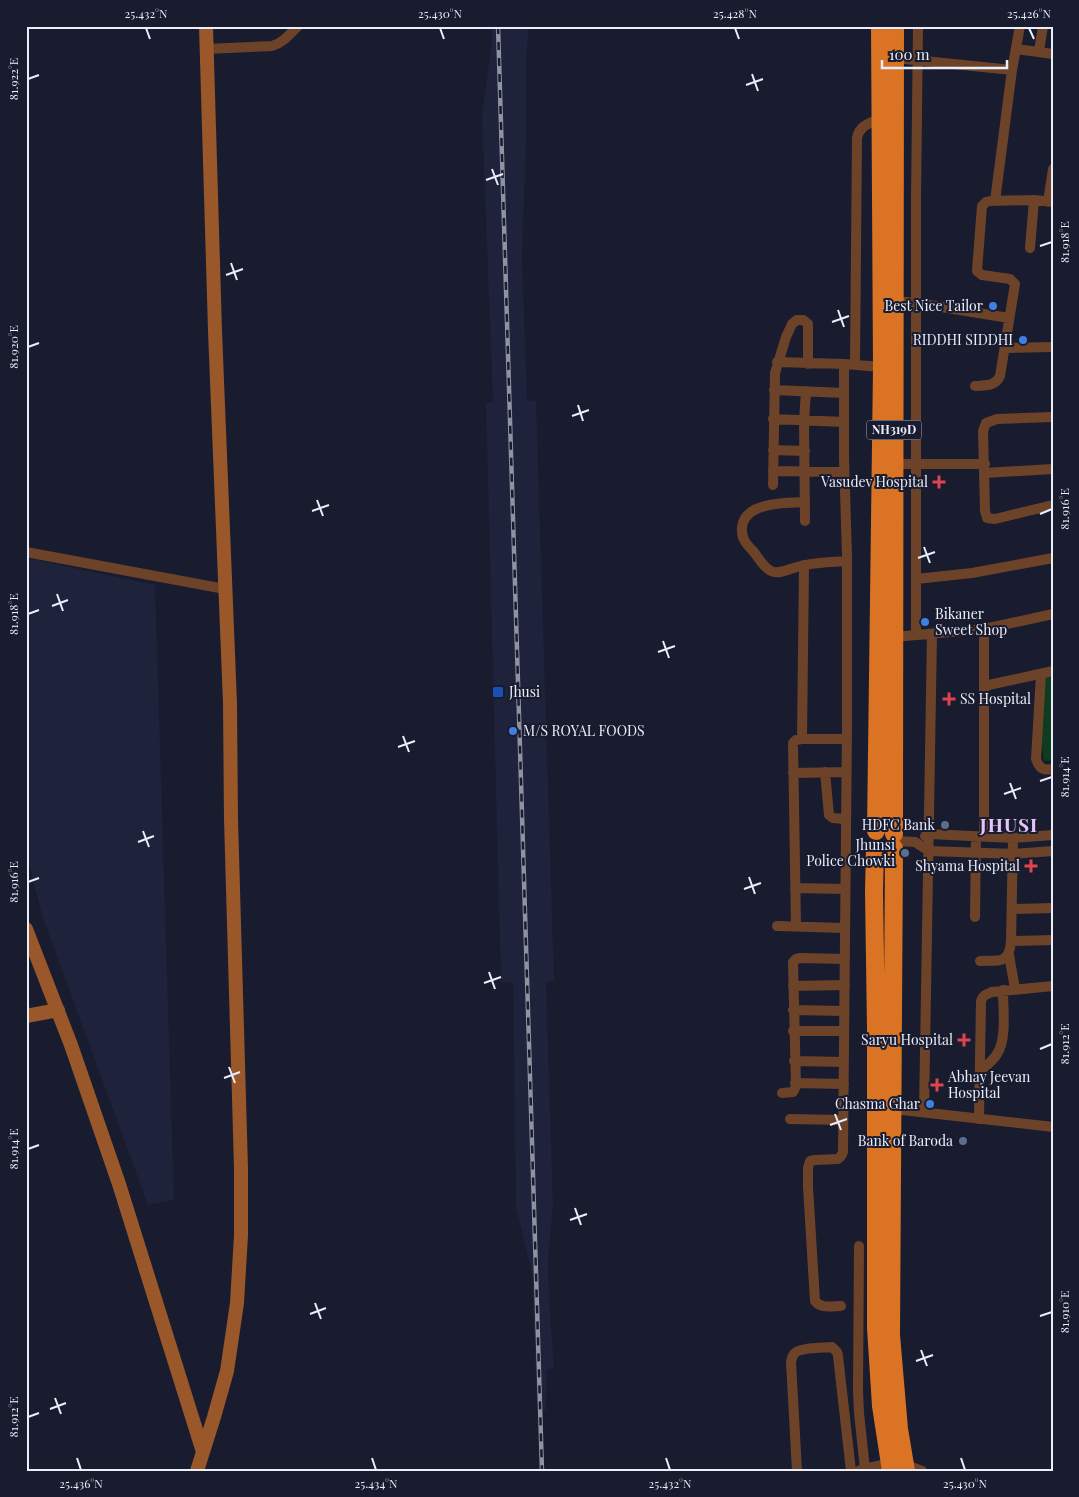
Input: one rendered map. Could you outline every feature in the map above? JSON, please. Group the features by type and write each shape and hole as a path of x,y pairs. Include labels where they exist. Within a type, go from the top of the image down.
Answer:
{"highway":[{"name":"NH319D","path":"876,831 877,366 871,123 880,26"},
{"name":"NH319D","path":"895,26 895,841 891,1335 898,1421 895,1467"},
{"path":"874,849 881,853 892,851 895,841 891,831 884,828 876,831 872,841 874,849 876,1029 876,1328 881,1406 895,1467"}],"street":[{"path":"197,1471 230,1359 237,1303 242,1168 231,819 230,703 206,26"},
{"path":"207,49 272,46 285,40 298,26"},
{"path":"916,635 918,26"},
{"path":"995,201 1012,70 1020,26"},
{"path":"1038,51 1043,26"},
{"path":"1016,49 1053,54"},
{"path":"895,58 1012,70"},
{"path":"841,1306 824,1307 816,1301 808,1168 810,1162 814,1160 835,1159 841,1156 843,1152 847,739 847,561 844,393 852,364 857,138 859,132 871,123"},
{"path":"975,386 990,385 998,381 1000,376 1015,284 1008,278 982,276 979,274 977,268 981,210 986,202 1034,200 1050,202 1053,169"},
{"path":"1030,248 1034,200"},
{"path":"895,301 1009,318"},
{"path":"773,485 774,390 777,362 792,324 797,320 803,320 808,324 808,364"},
{"path":"1005,348 1053,347"},
{"path":"777,362 877,366"},
{"path":"774,390 844,393"},
{"path":"805,521 804,421 806,391"},
{"path":"774,419 844,422"},
{"path":"1052,420 997,419 986,423 983,431 985,511 987,518 995,518 1053,505"},
{"path":"773,450 804,451"},
{"path":"894,464 917,463 984,468 1053,468"},
{"path":"773,471 844,472"},
{"path":"805,502 773,505 754,510 742,525 744,540 747,545 771,571 775,572 785,571 804,564 847,561"},
{"path":"26,552 225,589"},
{"path":"916,579 972,573 1053,558"},
{"path":"802,738 804,564"},
{"path":"894,637 984,629 1053,614"},
{"path":"975,917 977,853 980,837 984,629"},
{"path":"924,1112 932,634"},
{"path":"984,686 1053,671"},
{"path":"1041,674 1036,759 1040,768 1044,770 1053,769"},
{"path":"796,926 793,743 802,738 847,739"},
{"path":"825,772 829,815 833,818 845,819"},
{"path":"793,773 846,772"},
{"path":"915,842 929,834 1013,838 1053,835"},
{"path":"1013,838 1014,854 1009,955 1015,989"},
{"path":"895,841 915,842 929,851 1014,854 1053,851"},
{"path":"795,888 845,889"},
{"path":"1012,909 1053,908"},
{"path":"777,926 844,928"},
{"path":"26,929 58,1010 119,1184 203,1452"},
{"path":"1011,941 1053,940"},
{"path":"980,961 1002,960 1009,955"},
{"path":"782,1093 793,1092 796,1086 792,964 796,959 844,959"},
{"path":"792,986 844,985"},
{"path":"979,1119 981,1001 983,997 986,994 1004,990 1053,986"},
{"path":"980,1072 996,1056 1001,1046 1003,1038 1004,990"},
{"path":"26,1016 58,1010"},
{"path":"793,1010 844,1011"},
{"path":"794,1031 844,1032"},
{"path":"794,1061 844,1062"},
{"path":"795,1083 844,1084"},
{"path":"893,1109 1053,1127"},
{"path":"790,1119 843,1120"},
{"path":"859,1246 858,1390 861,1470"},
{"path":"797,1471 791,1362 796,1351 801,1349 832,1347 838,1356 861,1470"},
{"path":"861,1470 895,1467 922,1471"}],"shaded area":[{"path":"491,26 529,26 526,58 526,144 522,257 527,400 536,401 554,981 546,982 553,1205 548,1258 554,1368 547,1370 546,1410 537,1410 532,1273 516,1207 513,982 501,982 486,403 493,402 482,116 492,40"},
{"path":"26,558 155,585 174,1200 148,1205 42,915 26,851"}],"green space":[{"path":"1053,675 1053,760 1044,761 1038,721 1043,677"}],"railway":[{"path":"498,26 542,1471"}],"place":[{"name":"Best Nice Tailor","path":"993,306"},
{"name":"RIDDHI SIDDHI","path":"1023,340"},
{"name":"Vasudev Hospital","path":"939,482"},
{"name":"Bikaner Sweet Shop","path":"925,622"},
{"name":"Jhusi","path":"498,692"},
{"name":"SS Hospital","path":"949,699"},
{"name":"M/S ROYAL FOODS","path":"513,731"},
{"name":"HDFC Bank","path":"945,825"},
{"name":"Jhunsi Police Chowki","path":"905,853"},
{"name":"Shyama Hospital","path":"1031,866"},
{"name":"Saryu Hospital","path":"964,1040"},
{"name":"Abhay Jeevan Hospital","path":"937,1085"},
{"name":"Chasma Ghar","path":"930,1104"},
{"name":"Bank of Baroda","path":"963,1141"}],"district":[{"name":"JHUSI","path":"1009,825"}]}
